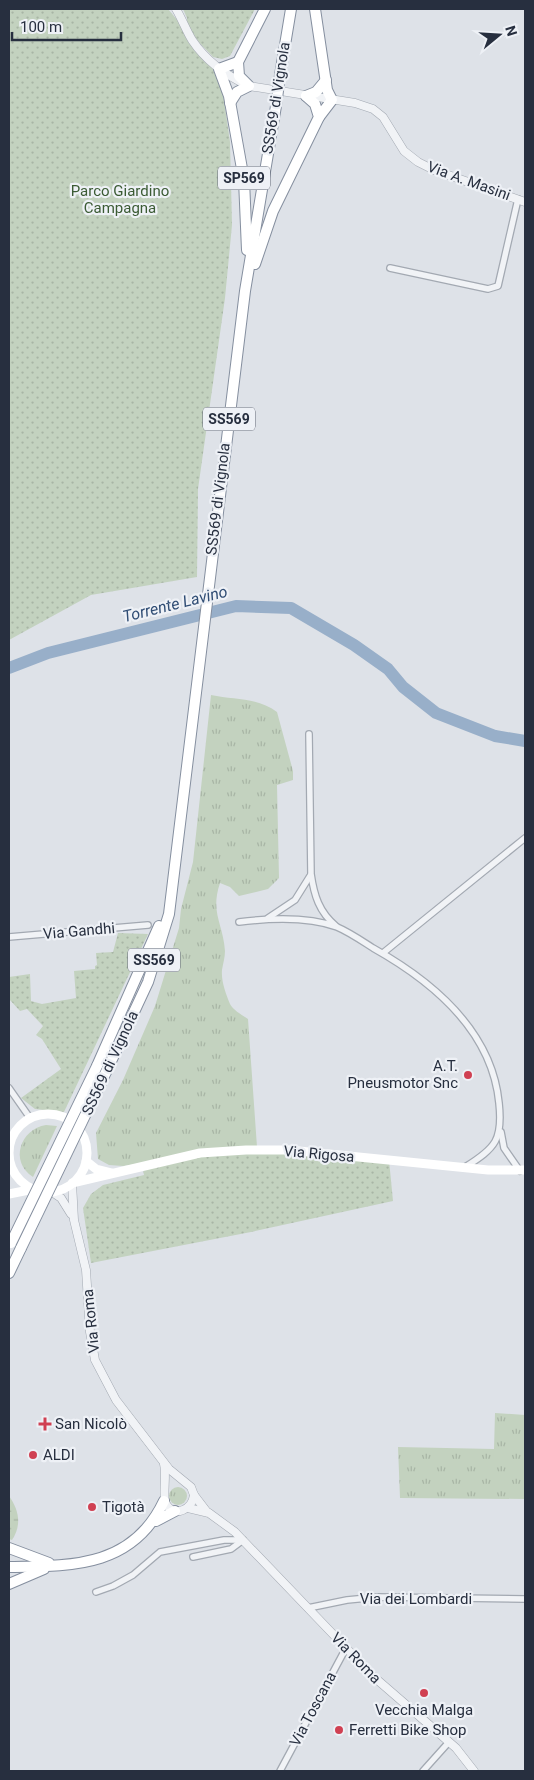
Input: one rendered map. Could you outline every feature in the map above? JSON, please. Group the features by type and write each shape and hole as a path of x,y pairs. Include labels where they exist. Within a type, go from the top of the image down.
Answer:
{"highway":[{"path":"230,103 237,92 249,86 239,76 238,62 265,9"},
{"name":"SS569 di Vignola","path":"9,1273 14,1246 102,1068 161,921 177,842 245,291 291,9"},
{"path":"315,9 327,90 332,100"},
{"path":"220,69 238,62"},
{"name":"SP569","path":"220,69 230,103 244,180 247,237 245,291"},
{"path":"319,117 316,104 306,96 316,92 326,80"},
{"name":"SP569","path":"245,291 273,211 319,117 332,100"},
{"path":"151,1525 164,1501"},
{"path":"9,1567 83,1563 110,1555 135,1540 161,1517 175,1511"},
{"path":"9,1548 55,1566"},
{"path":"9,1584 55,1566"}],"main road":[{"path":"9,1194 34,1189 52,1192 72,1184 80,1175 86,1161 84,1140 70,1121 49,1114 30,1118 20,1126 11,1138 11,1164 20,1180 34,1189"},
{"name":"Via Rigosa","path":"72,1184 200,1153 246,1150 289,1150 464,1168 523,1171"},
{"path":"86,1161 96,1169 114,1173"}],"street":[{"name":"Via A. Masini","path":"176,9 192,40 208,59 220,69 249,86 373,109 383,117 404,151 418,162 434,170 522,201"},
{"path":"390,268 481,288 495,289 498,286 522,201"},
{"path":"309,734 311,874 314,895 319,906 329,920 337,927 383,953 434,988 460,1016 474,1036 493,1073 498,1092 504,1148 523,1171"},
{"path":"383,953 525,838"},
{"path":"267,918 295,900 311,874"},
{"path":"239,922 267,918 305,920 337,927"},
{"name":"Via Gandhi","path":"9,937 148,925"},
{"path":"9,1088 30,1118"},
{"path":"464,1168 483,1155 493,1145 501,1132"},
{"name":"Via Roma","path":"72,1184 74,1220 86,1270 90,1332 95,1360 112,1394 164,1462 191,1487 194,1495 209,1513 243,1540 374,1677 449,1742 467,1760 474,1771"},
{"name":"Via Roma","path":"52,1192 67,1206 74,1220"},
{"path":"164,1462 166,1487 164,1501 175,1511"},
{"path":"166,1487 174,1482 184,1482"},
{"path":"188,1508 194,1495"},
{"name":"Via Roma","path":"175,1511 188,1508 209,1513"},
{"path":"96,1592 113,1586 133,1574 160,1552 224,1540 243,1540"},
{"path":"193,1557 230,1549 243,1540"},
{"name":"Via dei Lombardi","path":"308,1608 347,1600 378,1597 525,1599"},
{"name":"Via Toscana","path":"280,1771 346,1648"},
{"path":"423,1771 449,1742"}],"green space":[{"name":"Parco Giardino Campagna","path":"9,9 168,9 219,66 230,142 232,225 225,298 198,489 197,577 91,595 9,640"},
{"path":"183,9 255,9 230,56 222,59 213,57 187,30 187,18"},
{"path":"211,695 253,701 277,712 293,771 293,780 277,785 279,878 268,889 239,896 230,887 220,883 216,902 225,951 222,970 224,987 231,1006 248,1019 257,1147 123,1166 109,1165 98,1159 96,1133 123,1080 155,1006 179,928 181,909 193,862"},
{"path":"118,933 148,934 64,1112 35,1109 21,1098 61,1069 42,1039 36,1035 43,1026 27,1009 20,1011 9,999 9,977 30,974 31,1001 42,1004 76,998 74,971 95,969 97,965 96,953 113,952"},
{"path":"46,1125 57,1126 33,1177 21,1163 21,1147 24,1139 30,1133"},
{"path":"257,1147 389,1160 393,1201 251,1232 91,1263 83,1208 91,1194 103,1185 144,1175 142,1164"},
{"path":"495,1413 525,1415 525,1499 400,1498 398,1447 494,1449"},
{"path":"174,1487 182,1487 187,1492 185,1503 174,1505 169,1500 169,1492"},
{"path":"9,1496 18,1518 17,1529 12,1540 9,1539"}],"waterway":[{"name":"Torrente Lavino","path":"9,668 48,653 236,606 291,608 354,645 388,669 403,687 436,713 495,736 525,741"}],"place":[{"name":"A.T. Pneusmotor Snc","path":"468,1075"},
{"name":"San Nicolò","path":"45,1424"},
{"name":"ALDI","path":"33,1455"},
{"name":"Tigotà","path":"92,1507"},
{"name":"Vecchia Malga","path":"424,1693"},
{"name":"Ferretti Bike Shop","path":"339,1730"}]}
